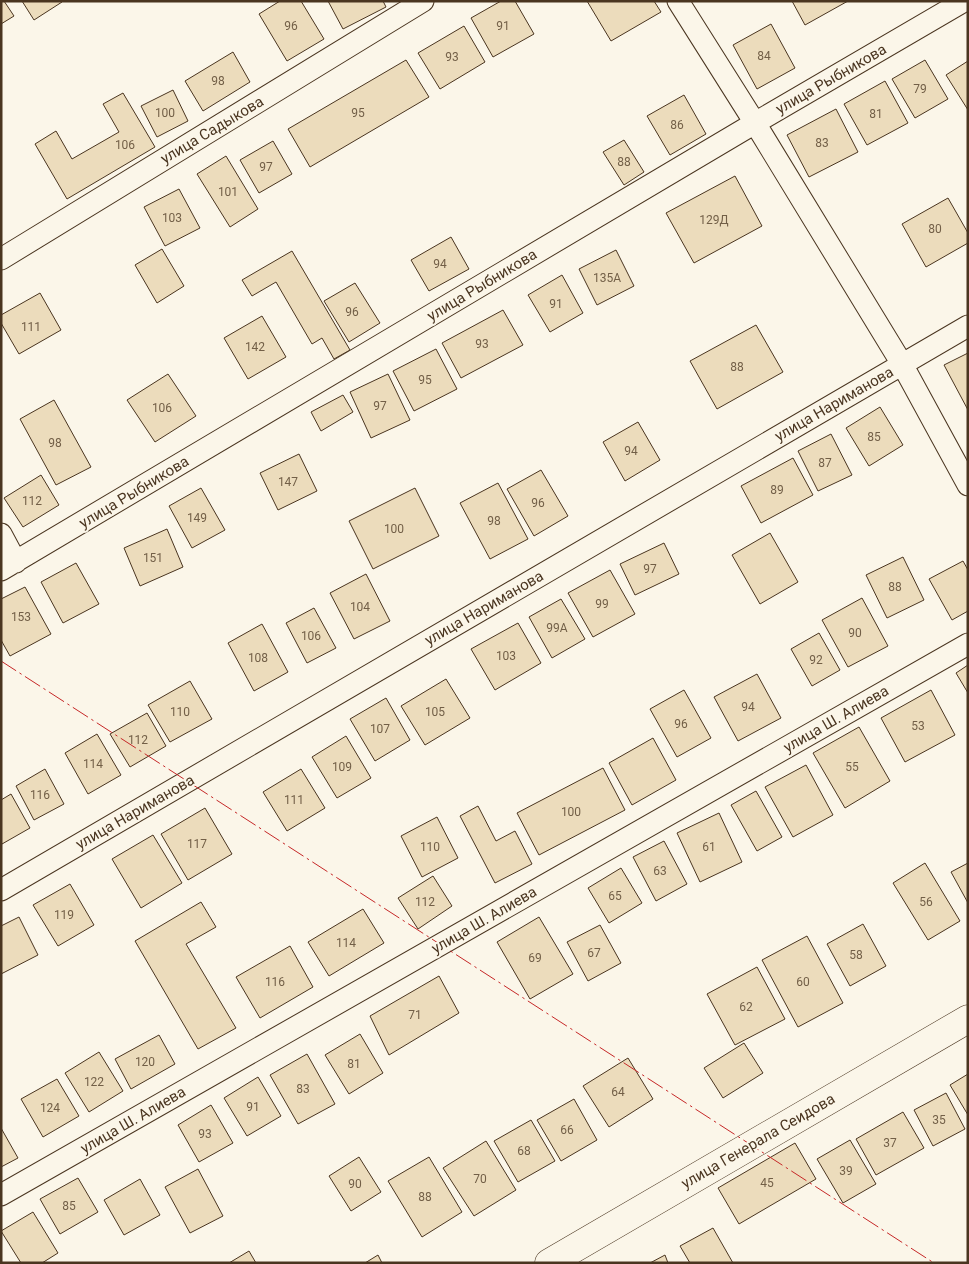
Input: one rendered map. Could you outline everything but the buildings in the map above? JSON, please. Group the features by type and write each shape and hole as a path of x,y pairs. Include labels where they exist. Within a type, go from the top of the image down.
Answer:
{"street":[{"name":"улица Садыкова","path":"1,258 423,1"},
{"path":"678,1 902,364 968,484"},
{"name":"улица Рыбникова","path":"9,566 964,1"},
{"name":"улица Нариманова","path":"1,890 968,326"},
{"path":"1,534 9,566"},
{"name":"улица Ш. Алиева","path":"1,1195 968,644"},
{"name":"улица Генерала Сеидова","path":"549,1263 968,1019"}],"power":[{"path":"1,661 934,1263"}]}
